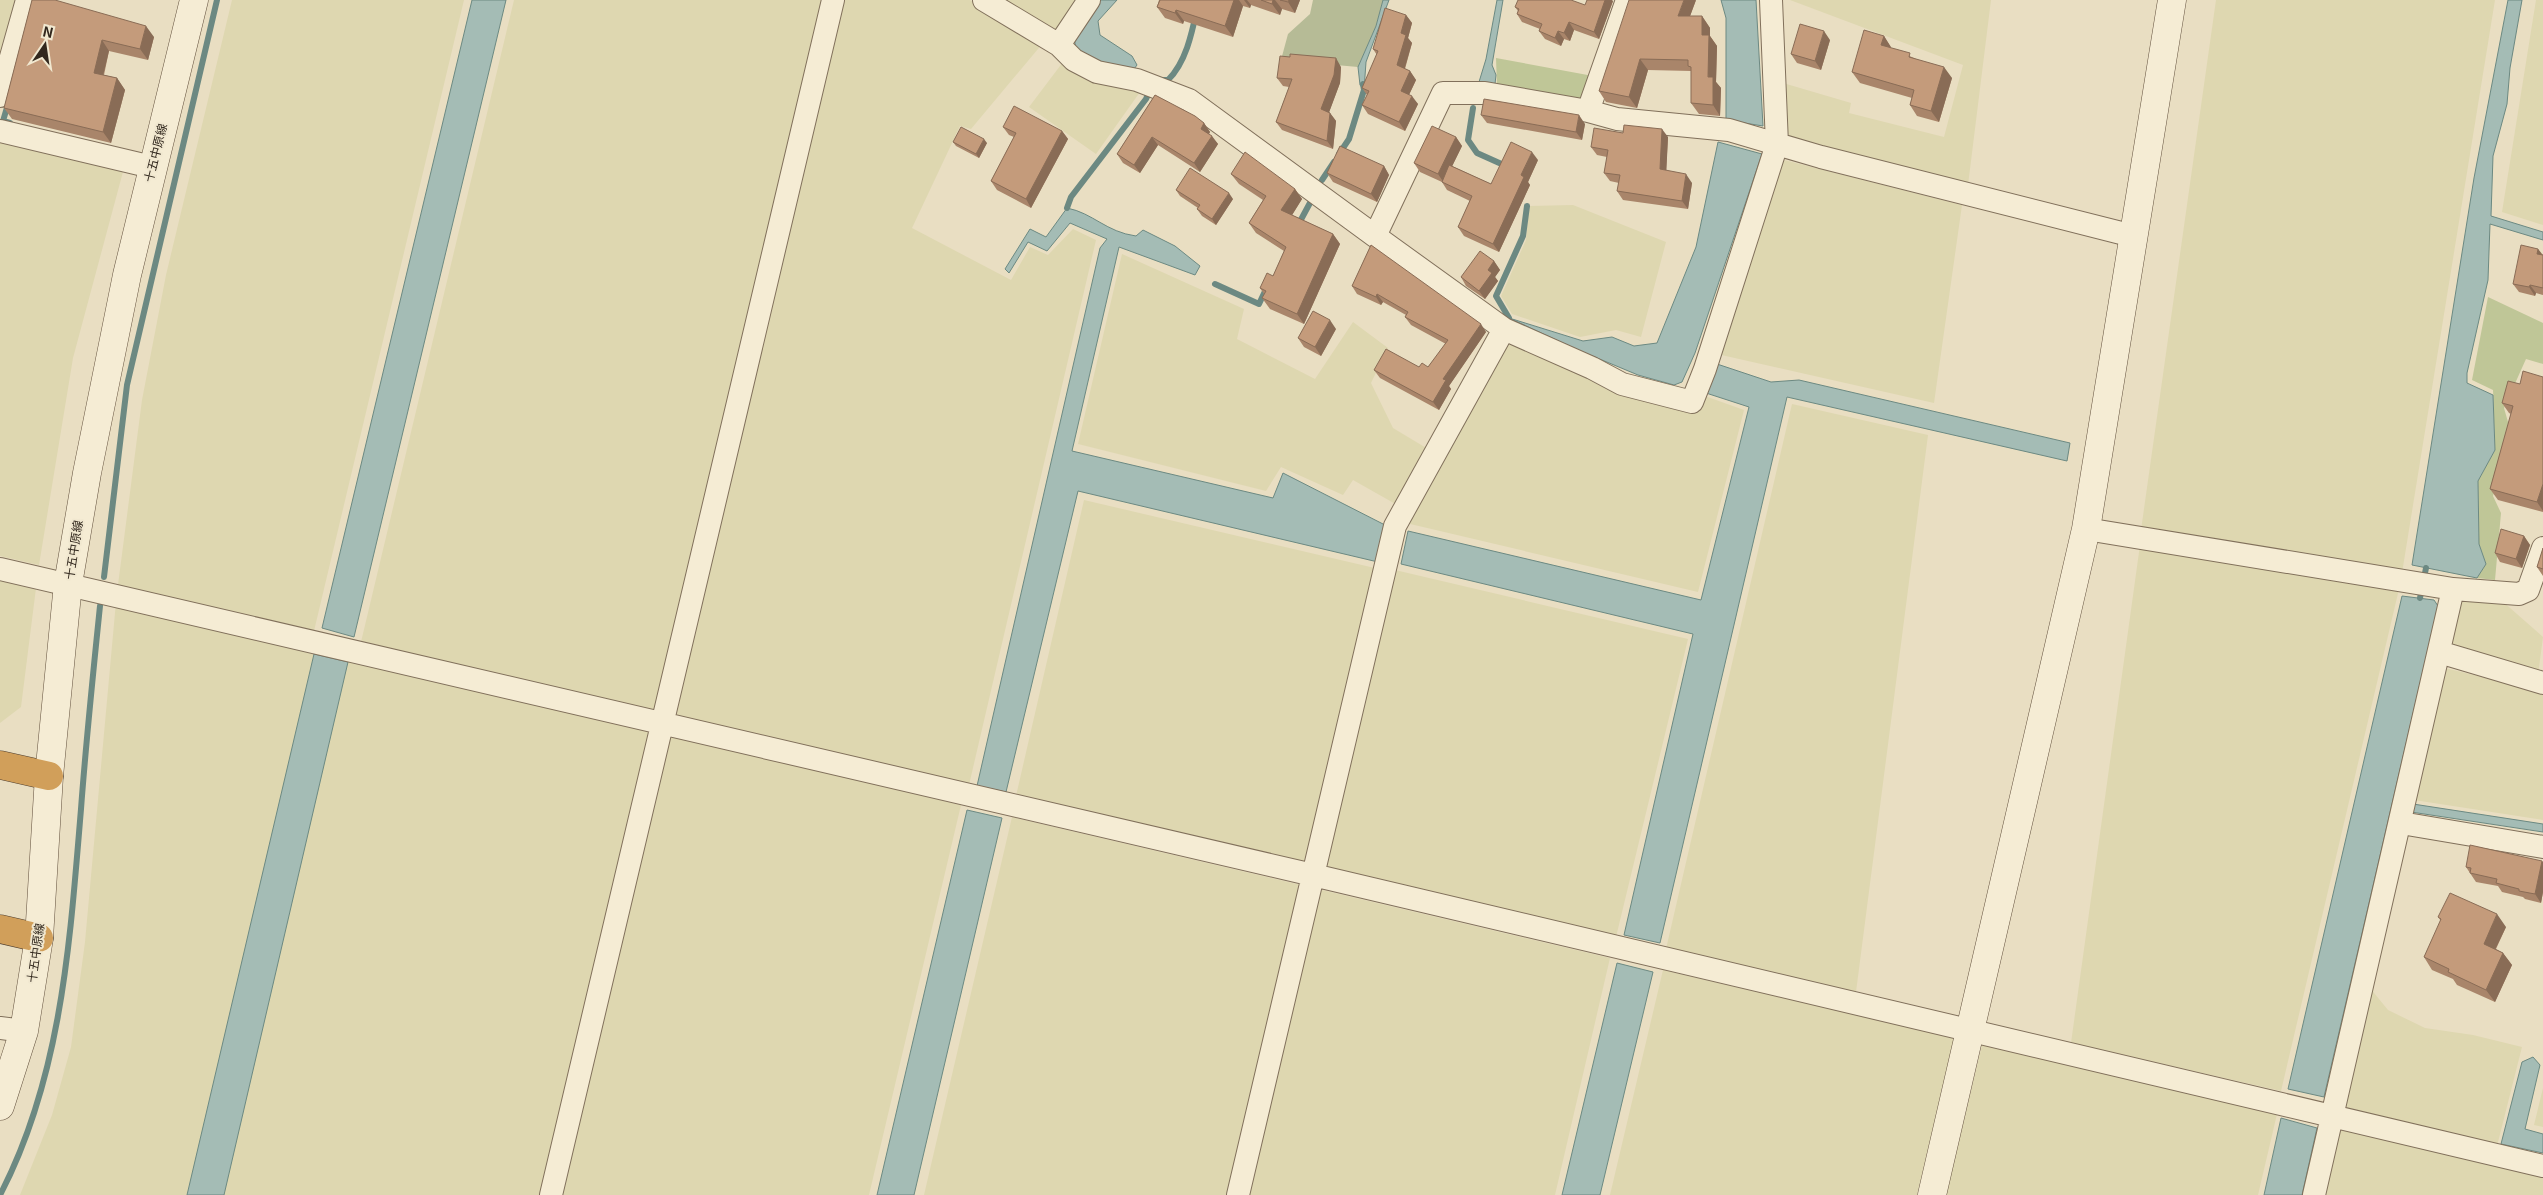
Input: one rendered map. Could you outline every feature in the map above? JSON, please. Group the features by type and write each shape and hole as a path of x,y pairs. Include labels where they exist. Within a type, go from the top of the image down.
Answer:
{"highway":[{"path":"0,766 49,776"},
{"path":"0,929 39,938"}],"street":[{"path":"0,96 27,0"},
{"name":"十五中原線","path":"0,1106 12,1029 39,938 49,776 68,584 106,370 152,167 194,0"},
{"path":"551,1195 833,0"},
{"path":"984,0 1059,46 1074,60 1097,72 1137,80 1189,100 1504,329 1592,368 1622,384 1692,402 1705,369 1777,144 1771,0"},
{"path":"1059,46 1089,0"},
{"path":"1588,112 1627,0"},
{"path":"1932,1195 1971,1030 2026,779 2086,529 2172,0"},
{"path":"1375,236 1443,93 1484,93 1617,119 1729,130 2133,236"},
{"path":"0,131 152,167"},
{"path":"1238,1195 1395,526 1504,329"},
{"path":"2086,529 2453,589 2519,594 2528,590 2543,548"},
{"path":"0,569 1313,875 2543,1166"},
{"path":"2314,1195 2401,824 2453,589"},
{"path":"2439,652 2543,683"},
{"path":"2401,824 2543,847"}],"shaded area":[{"path":"0,0 19,0 0,66"},
{"path":"232,0 464,0 314,631 118,585 142,400 166,275"},
{"path":"514,0 824,0 654,711 361,642"},
{"path":"841,0 970,0 1043,43 971,129 960,126 912,228 1011,280 1030,247 1048,255 1073,229 1096,240 969,785 676,716"},
{"path":"1005,0 1079,0 1058,32"},
{"path":"1790,0 1991,0 1968,185 1784,140 1783,83 1851,103 1849,113 1944,137 1963,65"},
{"path":"2216,0 2495,0 2402,573 2141,530"},
{"path":"2536,0 2543,0 2543,225 2502,212"},
{"path":"1063,62 1140,92 1096,154 1029,107"},
{"path":"0,137 124,168 73,358 39,565 0,556"},
{"path":"1784,160 1962,205 1934,403 1717,354"},
{"path":"1573,205 1666,242 1641,337 1616,330 1580,337 1512,314 1501,296 1526,240 1529,206"},
{"path":"1122,254 1244,309 1237,339 1315,379 1353,322 1388,348 1371,383 1393,428 1428,449 1399,506 1353,480 1343,495 1281,467 1266,491 1078,444"},
{"path":"1511,339 1629,397 1702,395 1744,410 1698,592 1406,523 1443,463"},
{"path":"1792,404 1928,435 1856,992 1666,949"},
{"path":"1084,500 1379,569 1307,865 1016,796"},
{"path":"2140,545 2399,589 2281,1091 2071,1043"},
{"path":"1395,570 1688,639 1616,937 1324,868"},
{"path":"0,580 36,588 21,707 0,723"},
{"path":"2462,597 2501,600 2543,637 2538,675 2450,649"},
{"path":"116,602 961,805 869,1195 20,1195 52,1115 71,1047 85,942"},
{"path":"2445,668 2543,692 2543,820 2414,800"},
{"path":"1012,817 1610,958 1555,1195 924,1195"},
{"path":"1663,970 1954,1038 1917,1195 1610,1195"},
{"path":"2370,988 2388,1010 2425,1028 2473,1035 2522,1047 2497,1146 2343,1108"},
{"path":"1982,1045 2277,1114 2258,1195 1946,1195"},
{"path":"2543,1088 2543,1127 2534,1125"},
{"path":"2338,1128 2543,1176 2543,1195 2323,1195"}],"green space":[{"path":"1313,0 1383,0 1376,26 1358,67 1281,60 1288,34 1310,14"},
{"path":"1496,58 1593,76 1584,101 1497,86"},
{"path":"2488,297 2543,323 2543,364 2526,359 2504,408 2510,429 2493,496 2501,513 2495,580 2477,578 2486,564 2479,544 2478,481 2495,450 2493,390 2472,380"}],"water":[{"path":"472,0 506,0 354,637 322,628"},
{"path":"1099,0 1117,0 1098,21 1100,35 1132,56 1137,65 1131,73 1077,54 1074,38"},
{"path":"1383,0 1389,0 1366,62 1364,90 1360,85 1358,67 1376,26"},
{"path":"1497,0 1503,0 1492,65 1496,75 1495,84 1479,82 1486,59"},
{"path":"1721,0 1756,0 1763,126 1726,120 1726,18"},
{"path":"2508,0 2522,0 2510,68 2507,104 2493,156 2491,216 2543,232 2543,240 2490,224 2488,280 2467,373 2467,383 2493,395 2495,450 2478,481 2479,544 2486,564 2477,578 2412,565 2474,178"},
{"path":"1718,142 1762,154 1695,353 1682,382 1674,385 1638,375 1509,318 1583,341 1612,337 1634,346 1657,343 1696,247"},
{"path":"1067,208 1085,214 1125,234 1136,236 1143,230 1175,246 1200,266 1195,275 1119,247 1072,451 1273,498 1283,473 1385,525 1378,562 1078,491 1006,792 977,786 1100,248 1107,239 1070,223 1047,251 1028,242 1009,273 1005,269 1030,229 1046,237"},
{"path":"1717,364 1771,382 1799,380 2070,443 2067,461 1787,397 1660,943 1624,935 1693,634 1401,564 1408,531 1701,600 1749,407 1706,393"},
{"path":"2402,596 2434,600 2438,606 2324,1097 2288,1089"},
{"path":"314,654 348,662 224,1195 187,1195"},
{"path":"2413,804 2543,824 2543,832 2411,812"},
{"path":"967,810 1002,818 914,1195 877,1195"},
{"path":"1617,963 1653,972 1600,1195 1562,1195"},
{"path":"2533,1057 2540,1065 2525,1129 2543,1134 2543,1153 2501,1144 2522,1062"},
{"path":"2281,1118 2317,1128 2302,1195 2264,1195"}],"building":[{"path":"32,0 55,0 146,26 140,49 102,40 94,73 117,78 103,132 4,108"},
{"path":"1160,0 1234,0 1225,26 1176,10 1175,13 1157,7"},
{"path":"1261,0 1273,0 1272,4"},
{"path":"1518,0 1571,0 1585,5 1587,0 1605,0 1594,32 1569,22 1564,33 1558,31 1555,38 1539,31 1542,24 1517,14 1519,9 1515,7"},
{"path":"1629,0 1684,0 1678,16 1702,16 1702,35 1709,35 1708,77 1713,77 1713,105 1691,103 1691,67 1688,66 1688,60 1640,59 1629,97 1599,91"},
{"path":"1385,8 1406,15 1401,33 1406,35 1397,65 1410,71 1401,91 1412,96 1399,122 1362,105 1369,91 1362,88 1378,51 1373,49"},
{"path":"1800,24 1824,31 1815,61 1791,54"},
{"path":"1864,30 1884,36 1881,45 1910,53 1909,57 1944,67 1931,111 1910,105 1914,90 1852,72"},
{"path":"1290,54 1336,58 1334,75 1321,109 1330,113 1327,141 1276,122 1292,79 1277,78 1280,56 1290,57"},
{"path":"1155,95 1195,116 1204,123 1201,129 1212,136 1194,163 1152,137 1134,165 1117,154"},
{"path":"1484,99 1579,115 1576,132 1481,115"},
{"path":"1014,106 1062,131 1026,199 991,181 1016,133 1003,127"},
{"path":"1624,125 1662,129 1660,169 1686,174 1682,201 1617,191 1620,175 1604,173 1608,150 1591,147 1594,128 1623,133"},
{"path":"1432,126 1456,137 1438,174 1414,163"},
{"path":"961,127 984,139 976,154 953,142"},
{"path":"1511,142 1532,152 1521,175 1524,177 1493,244 1458,227 1472,196 1442,182 1449,165 1491,184"},
{"path":"1340,146 1384,166 1371,194 1327,173"},
{"path":"1245,152 1295,189 1281,210 1333,234 1297,314 1262,298 1266,291 1260,288 1267,273 1273,276 1286,247 1249,223 1266,196 1231,174"},
{"path":"1190,168 1229,193 1212,219 1197,209 1200,205 1176,190"},
{"path":"1371,245 1481,324 1443,379 1446,380 1433,402 1374,370 1386,349 1419,367 1422,363 1428,367 1448,340 1405,317 1408,312 1377,294 1376,297 1352,286"},
{"path":"2521,245 2538,249 2537,254 2543,255 2543,288 2513,284"},
{"path":"1480,251 1494,261 1488,270 1492,273 1479,291 1461,277"},
{"path":"1313,311 1330,320 1315,347 1298,338"},
{"path":"2523,371 2543,377 2543,484 2537,502 2490,489 2513,406 2502,403 2508,381 2520,384"},
{"path":"2501,529 2524,536 2516,559 2495,553"},
{"path":"2543,548 2543,569 2537,567"},
{"path":"2470,845 2542,861 2535,894 2496,883 2497,879 2470,873 2471,868 2466,867"},
{"path":"2450,893 2497,914 2484,944 2503,953 2486,990 2448,972 2449,969 2424,957 2441,919 2438,917"}],"waterway":[{"path":"104,577 127,385 217,0"},
{"path":"1161,80 1168,80 1175,72 1185,53 1199,0"},
{"path":"1339,154 1349,139 1364,90 1363,84"},
{"path":"1067,208 1071,197 1146,99 1150,90"},
{"path":"8,104 3,121 10,123"},
{"path":"1473,108 1468,140 1477,153 1506,166"},
{"path":"1322,180 1334,162"},
{"path":"1297,227 1311,201"},
{"path":"1509,318 1496,296 1523,236 1527,206"},
{"path":"1215,284 1259,304 1267,287"},
{"path":"2420,598 2426,568"},
{"path":"0,1195 21,1150 37,1103 50,1055 60,1006 72,908 100,606"}]}
